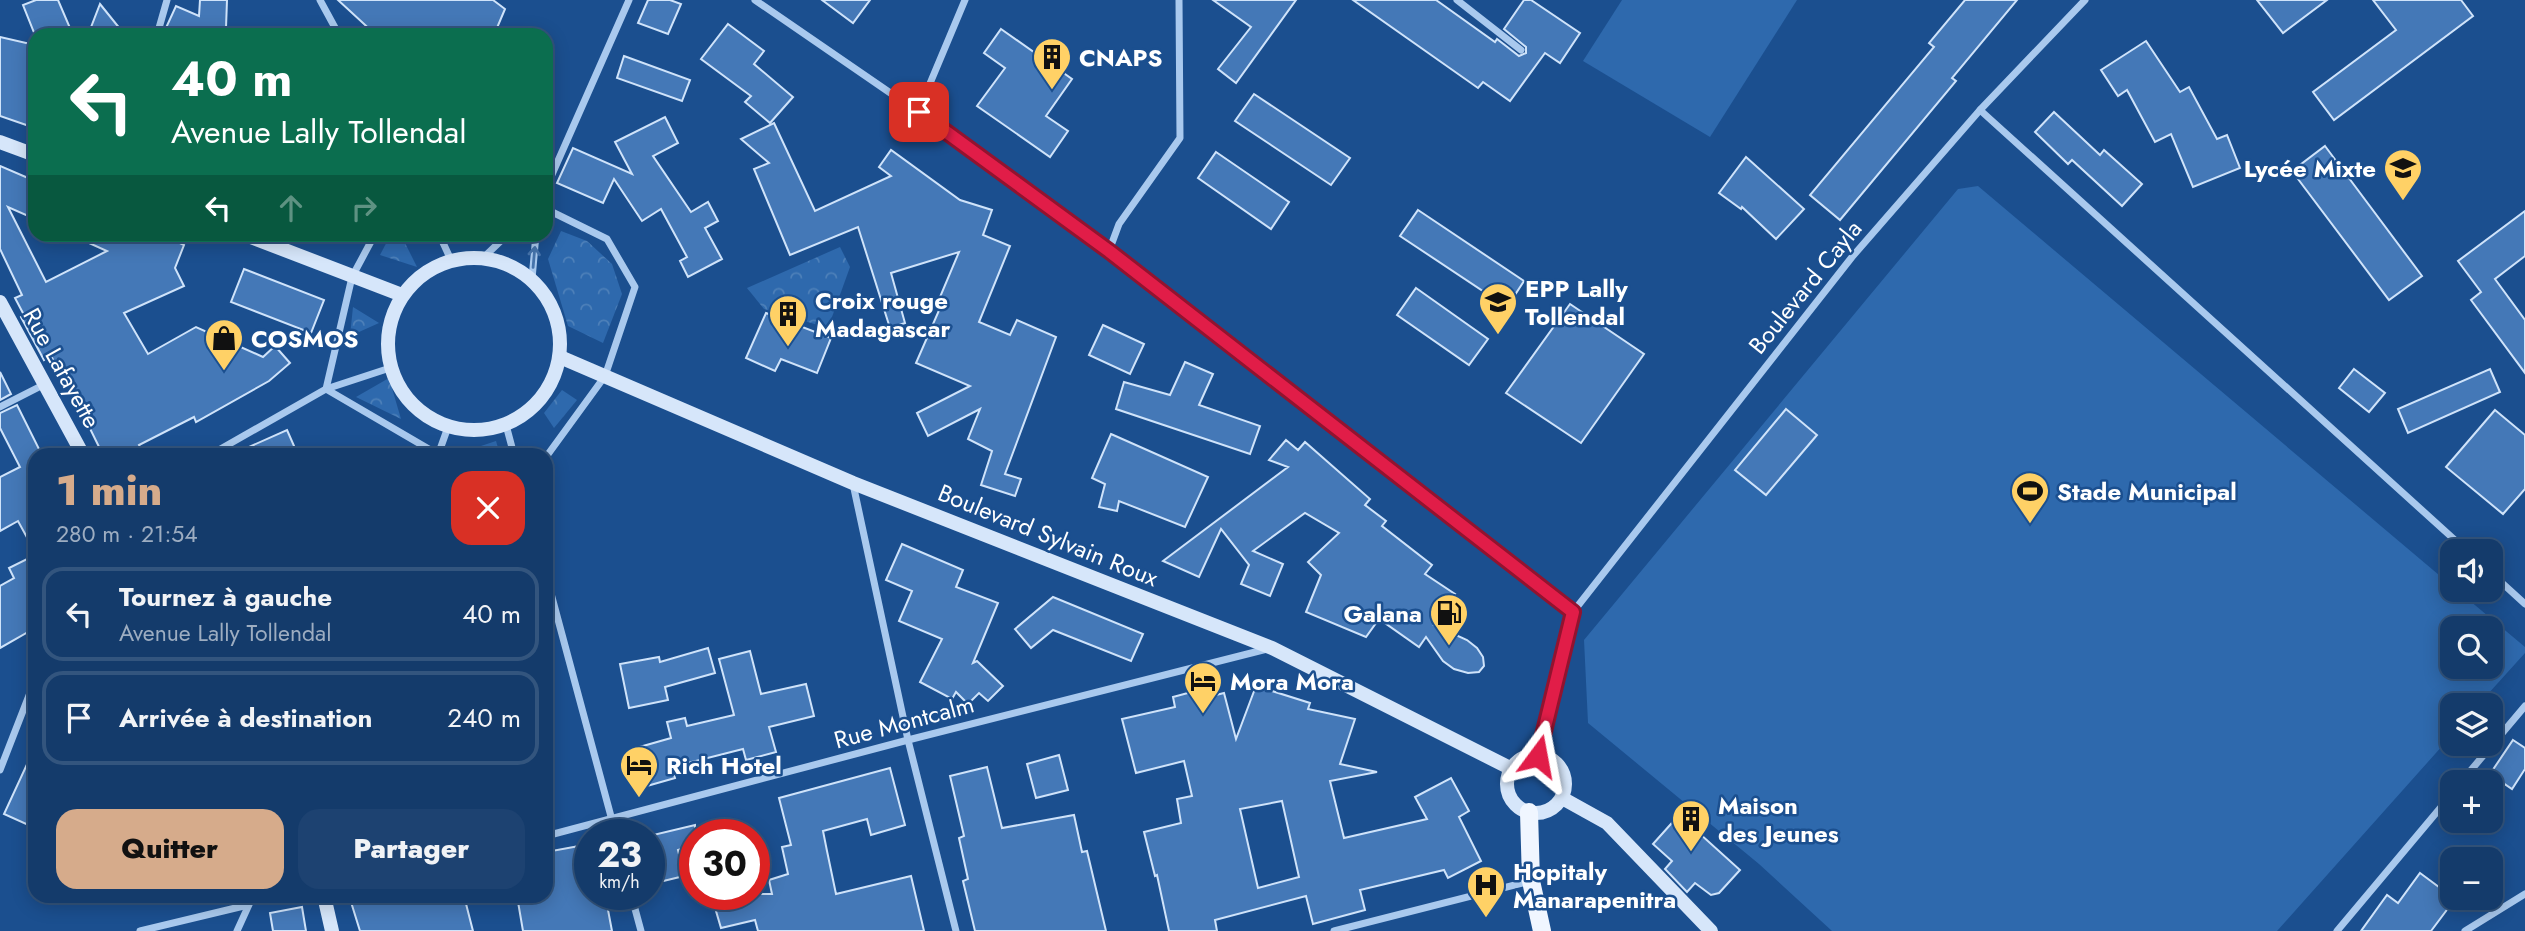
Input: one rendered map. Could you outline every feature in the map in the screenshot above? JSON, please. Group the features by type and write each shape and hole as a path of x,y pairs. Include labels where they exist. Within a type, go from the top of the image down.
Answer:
{"main road":[{"path":"0,142 28,152"},
{"path":"264,242 402,295"},
{"path":"484,257 532,279 550,301 560,328 561,357 551,386 532,409 506,425 477,431 448,427 412,405 390,368 388,331 402,295 423,273 451,260 484,257"},
{"name":"Rue Lafayette","path":"0,302 79,448"},
{"name":"Boulevard Sylvain Roux","path":"561,357 853,483 1272,648 1512,769"},
{"path":"1538,756 1556,763 1562,771 1565,779 1562,798 1545,812 1529,812 1520,809 1509,794 1507,784 1512,769 1521,761 1538,756"},
{"path":"1562,798 1607,823 1711,931"},
{"path":"1529,812 1531,881 1542,931"},
{"path":"326,903 332,931"}],"street":[{"path":"159,28 167,0"},
{"path":"320,0 335,28"},
{"path":"553,172 629,0"},
{"path":"755,0 919,112 1109,251 1573,612 1538,756"},
{"path":"919,112 965,0"},
{"path":"1109,251 1119,224 1180,138 1179,0"},
{"path":"1457,0 1521,50"},
{"name":"Boulevard Cayla","path":"1573,612 1852,257 1980,110 2085,0"},
{"path":"1980,110 2454,539"},
{"path":"553,212 607,239 635,286 605,376 553,448"},
{"path":"326,389 352,276 370,242"},
{"path":"443,242 451,260"},
{"path":"484,257 500,242"},
{"path":"532,279 535,242"},
{"path":"222,448 326,389 390,368"},
{"path":"0,407 45,384"},
{"path":"326,389 427,448"},
{"path":"506,425 512,448"},
{"path":"441,448 448,427"},
{"path":"853,483 908,740 956,931"},
{"path":"2503,584 2525,604"},
{"path":"553,601 612,819"},
{"name":"Rue Montcalm","path":"616,819 908,740 1272,648"},
{"path":"0,770 28,698"},
{"path":"2471,770 2525,706"},
{"path":"2337,931 2440,808"},
{"name":"Rue Montcalm","path":"553,834 574,829"},
{"path":"1334,931 1531,881"},
{"path":"2465,931 2525,894"},
{"path":"140,931 248,905"},
{"path":"237,931 248,905"},
{"path":"635,910 641,931"}],"green space":[{"path":"1622,0 1797,0 1710,137 1583,61"},
{"name":"Stade Municipal","path":"1978,186 2440,576 2440,602 2471,602 2488,616 2440,616 2440,679 2502,679 2489,693 2440,693 2440,748 2277,931 1832,931 1759,864 1588,723 1584,640 1958,189"},
{"path":"561,231 587,241 612,264 622,294 603,343 568,326 548,259"},
{"path":"387,242 404,242 417,267 380,255"},
{"path":"840,247 850,267 828,328 764,309 747,288"},
{"path":"353,307 379,323 350,336"},
{"path":"389,378 401,419 356,397"},
{"path":"562,390 577,400 554,428 544,413"},
{"path":"496,441 498,448 475,448"},
{"name":"Stade Municipal","path":"2503,629 2525,647 2525,653 2503,677"}],"building":[{"path":"36,0 58,0 70,28 32,28 23,5"},
{"path":"200,0 227,0 226,28 166,28 176,6 199,16"},
{"path":"338,0 493,0 505,9 497,28 368,28"},
{"path":"648,0 670,0 681,4 668,34 638,23"},
{"path":"822,0 870,0 853,23"},
{"path":"1213,0 1296,0 1236,83 1218,69 1251,27"},
{"path":"1353,0 1436,0 1519,56 1526,53 1526,47 1504,29 1524,0 1531,0 1580,33 1560,63 1545,53 1510,101 1483,82 1478,88"},
{"path":"1965,0 2017,0 1952,78 1956,81 1840,220 1810,195 1934,47 1929,43"},
{"path":"2257,0 2327,0 2283,33"},
{"path":"2373,0 2461,0 2473,16 2334,120 2313,92 2396,30"},
{"path":"100,4 119,28 91,28"},
{"path":"728,24 764,51 754,64 793,97 770,123 745,102 751,96 701,59"},
{"name":"CNAPS","path":"1001,29 1072,79 1046,116 1068,131 1050,157 977,106 1005,68 984,53"},
{"path":"0,37 28,43 28,126 0,116"},
{"path":"2146,41 2180,92 2189,87 2217,139 2227,135 2240,168 2193,187 2171,134 2155,142 2127,90 2118,96 2101,70"},
{"path":"624,56 690,80 682,101 617,78"},
{"path":"1254,94 1350,158 1331,185 1235,121"},
{"path":"2054,112 2100,155 2104,150 2142,184 2122,206 2072,160 2068,164 2035,132"},
{"path":"665,117 678,143 653,156 691,212 708,202 718,221 705,228 722,259 688,277 680,261 687,257 661,209 642,221 614,179 603,203 557,183 573,148 632,174 615,142"},
{"path":"774,123 815,211 891,176 879,167 891,150 960,200 992,210 983,235 1010,246 979,322 1010,335 1017,320 1056,337 1005,474 1021,479 1015,496 981,485 992,451 968,439 980,409 928,436 917,413 970,386 916,363 944,299 940,297 959,252 891,273 905,323 890,328 858,227 790,255 754,169 769,163 741,139"},
{"path":"2325,146 2422,276 2389,300 2292,171"},
{"path":"1216,152 1289,202 1271,229 1198,178"},
{"path":"1746,157 1804,209 1776,239 1742,207 1741,209 1719,193"},
{"path":"0,166 28,178 28,216 8,207 46,282 107,251 87,242 178,242 184,245 175,268 184,286 124,313 148,354 196,327 263,357 275,346 290,363 269,381 196,422 194,417 139,445 140,448 100,448 51,356 44,360 21,317 24,315 15,298 22,295 0,249"},
{"path":"1418,210 1524,281 1507,307 1400,236"},
{"path":"2525,211 2525,256 2495,279 2525,320 2525,373 2471,300 2481,292 2458,261"},
{"path":"244,269 324,300 311,333 231,302"},
{"path":"1416,288 1488,339 1469,365 1397,315"},
{"path":"1570,304 1644,354 1581,443 1506,393"},
{"name":"Croix rouge Madagascar","path":"766,313 831,338 817,373 781,359 775,371 746,358"},
{"path":"1103,325 1144,344 1130,374 1089,355"},
{"path":"1185,362 1213,374 1199,405 1260,426 1250,454 1116,409 1124,382 1170,395"},
{"path":"2354,369 2385,393 2369,412 2339,388"},
{"path":"2490,369 2500,392 2408,433 2398,409"},
{"path":"0,372 11,394 0,400"},
{"path":"17,405 38,448 28,448 28,539 18,521 0,531 0,477 20,467 0,428 0,413"},
{"path":"1786,409 1817,435 1766,495 1735,470"},
{"path":"2495,410 2525,435 2525,489 2503,514 2446,467"},
{"path":"287,430 295,448 247,448"},
{"path":"1111,434 1208,477 1185,527 1119,501 1117,511 1099,507 1105,484 1092,478"},
{"path":"1286,440 1298,450 1305,442 1370,499 1365,505 1386,521 1382,526 1432,565 1425,574 1455,594 1434,625 1467,640 1477,648 1483,657 1484,666 1479,672 1468,673 1454,669 1443,661 1426,637 1419,647 1379,619 1366,637 1306,612 1321,575 1308,562 1339,533 1305,513 1253,551 1283,564 1270,596 1241,584 1249,565 1221,529 1199,577 1163,561 1288,467 1269,460"},
{"path":"902,544 963,570 956,587 998,603 973,663 977,661 1003,686 988,701 979,693 968,704 956,692 952,699 920,682 942,639 899,621 912,591 886,580"},
{"path":"28,558 28,632 0,648 0,586 14,578 9,568"},
{"path":"1053,597 1143,634 1131,661 1053,630 1031,648 1015,629"},
{"path":"708,648 715,673 665,687 668,700 629,708 620,664 659,657 660,662"},
{"path":"750,651 761,694 806,684 814,716 769,727 776,752 746,760 743,749 672,767 675,778 647,786 636,748 671,738 667,722 685,718 687,726 734,715 719,659"},
{"path":"1256,686 1310,703 1308,709 1355,719 1340,764 1377,772 1330,781 1344,838 1427,819 1415,797 1451,778 1469,811 1459,817 1481,861 1448,878 1444,870 1360,890 1365,910 1313,924 1306,896 1215,920 1217,931 1169,931 1144,832 1181,823 1177,799 1192,796 1184,761 1136,773 1122,719 1175,707 1173,697 1210,687 1212,696 1224,693 1236,739","holes":["1282,801 1299,877 1258,888 1240,809"]},
{"path":"2513,740 2525,748 2525,769 2512,789 2503,783 2503,770 2493,770"},
{"path":"1059,755 1068,790 1036,798 1027,764"},
{"path":"28,762 28,825 4,814"},
{"path":"987,767 1002,828 1074,815 1082,852 1087,851 1106,931 975,931 963,881 968,879 959,838 964,836 950,776"},
{"path":"890,768 905,825 871,835 867,819 823,831 827,851 836,894 911,876 924,931 758,931 755,920 721,928 716,910 770,910 770,880 788,874 782,847 791,845 779,798"},
{"name":"Maison des Jeunes","path":"1679,815 1740,870 1719,893 1711,895 1695,883 1687,892 1665,869 1672,861 1653,844"},
{"path":"679,829 679,877 665,881 665,832"},
{"path":"574,847 574,910 608,910 612,931 523,931 518,903 553,903 553,851"},
{"path":"2420,873 2440,888 2440,910 2447,910 2431,931 2361,931 2387,895 2398,903"},
{"path":"351,903 466,903 473,931 360,931"},
{"path":"302,907 306,931 273,931 270,913"}],"place":[{"name":"CNAPS","path":"1052,91"},
{"name":"Lycée Mixte","path":"2403,202"},
{"name":"EPP Lally Tollendal","path":"1498,336"},
{"name":"Croix rouge Madagascar","path":"788,348"},
{"name":"COSMOS","path":"224,372"},
{"name":"Stade Municipal","path":"2030,525"},
{"name":"Galana","path":"1449,647"},
{"name":"Mora Mora","path":"1203,715"},
{"name":"Rich Hotel","path":"639,799"},
{"name":"Maison des Jeunes","path":"1691,853"},
{"name":"Hopitaly Manarapenitra","path":"1486,919"}],"route":[{"path":"919,112 1109,251 1573,612 1538,756"}]}
